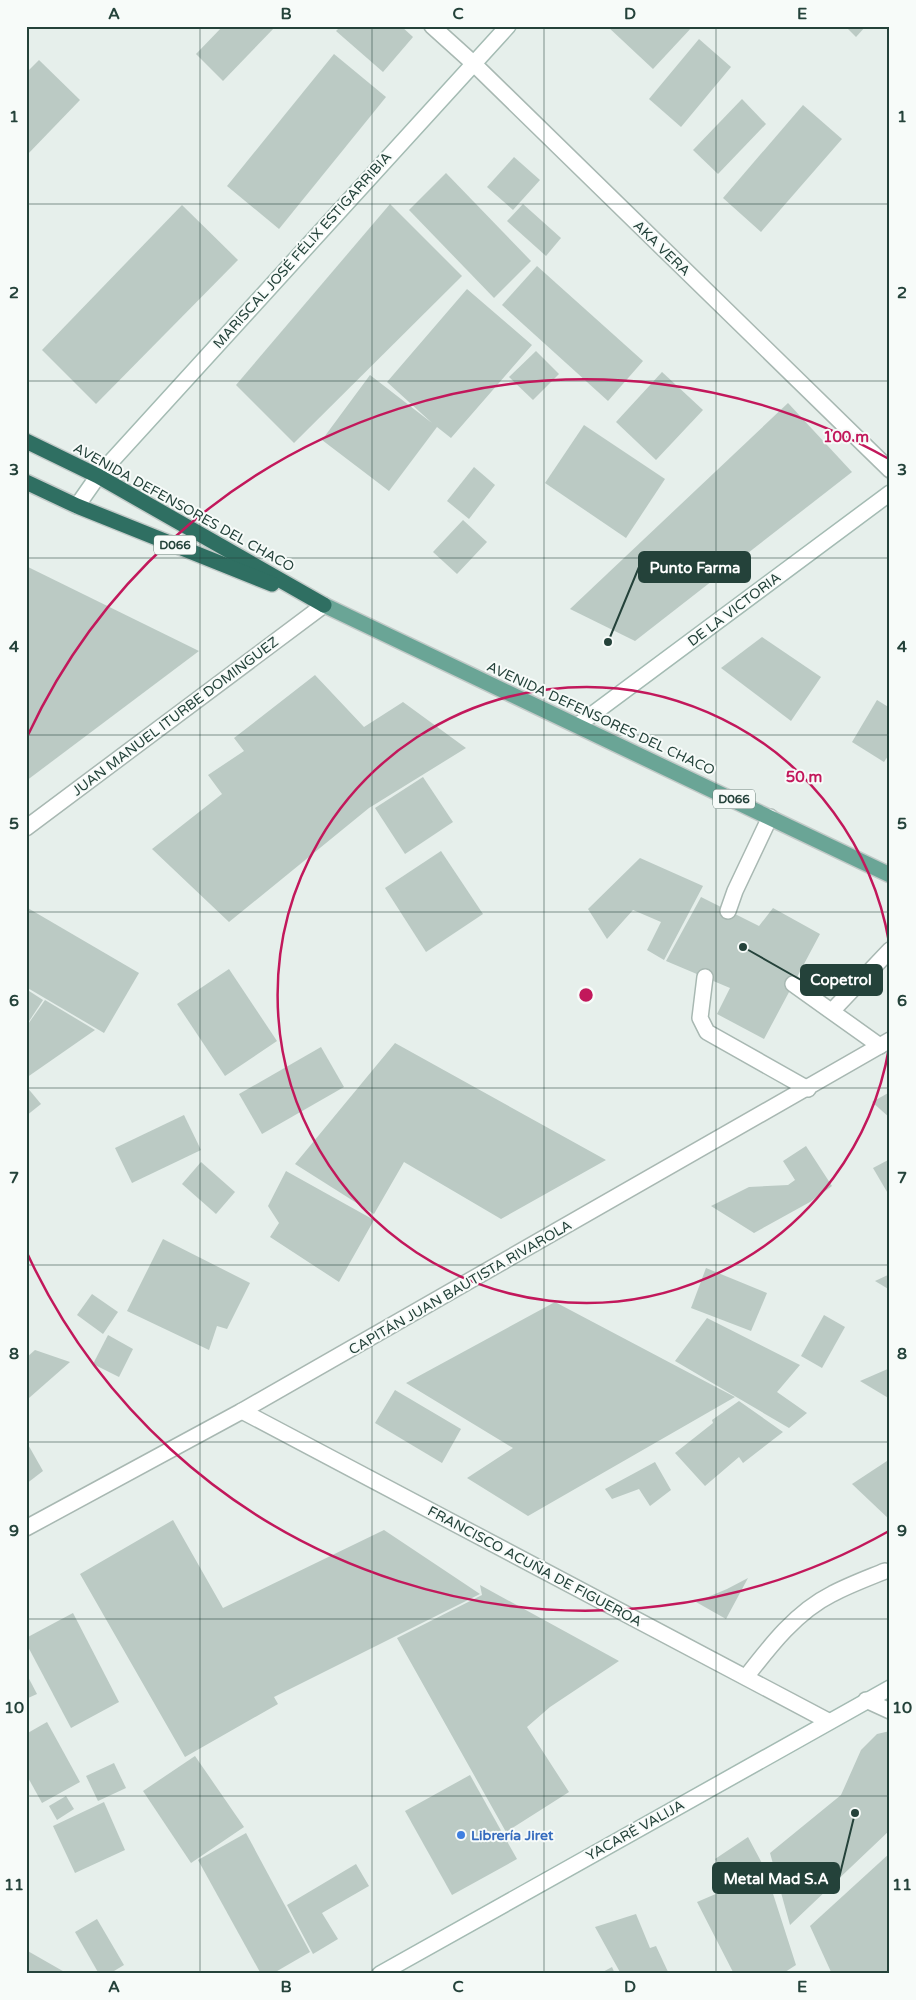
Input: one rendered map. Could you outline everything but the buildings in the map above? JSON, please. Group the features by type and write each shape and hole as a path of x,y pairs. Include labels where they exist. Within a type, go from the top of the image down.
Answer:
{"highway":[{"name":"AVENIDA DEFENSORES DEL CHACO","path":"26,441 98,476 324,605"},
{"name":"AVENIDA DEFENSORES DEL CHACO","path":"26,482 77,506 324,605"}],"main road":[{"name":"AVENIDA DEFENSORES DEL CHACO","path":"324,605 890,875"}],"street":[{"name":"AKA VERA","path":"432,26 890,470"},
{"name":"MARISCAL JOSÉ FÉLIX ESTIGARRIBIA","path":"77,506 98,476 472,63 508,26"},
{"name":"DE LA VICTORIA","path":"578,725 890,492"},
{"name":"JUAN MANUEL ITURBE DOMINGUEZ","path":"26,828 324,605"},
{"path":"728,911 734,891 770,817"},
{"path":"832,1011 890,950"},
{"path":"705,977 700,1018 707,1032 808,1088"},
{"path":"793,984 832,1011 885,1043"},
{"name":"CAPITÁN JUAN BAUTISTA RIVAROLA","path":"26,1528 242,1411 885,1043"},
{"name":"FRANCISCO ACUÑA DE FIGUEROA","path":"242,1411 828,1721"},
{"path":"746,1677 773,1642 806,1612 830,1594 885,1571"},
{"name":"YACARÉ VALIJA","path":"380,1974 828,1721 890,1688"},
{"path":"866,1700 890,1711"}],"place":[{"name":"Punto Farma","path":"608,642"},
{"name":"Copetrol","path":"743,947"},
{"name":"Metal Mad S.A","path":"855,1813"},
{"name":"Librería Jiret","path":"461,1835"}]}
